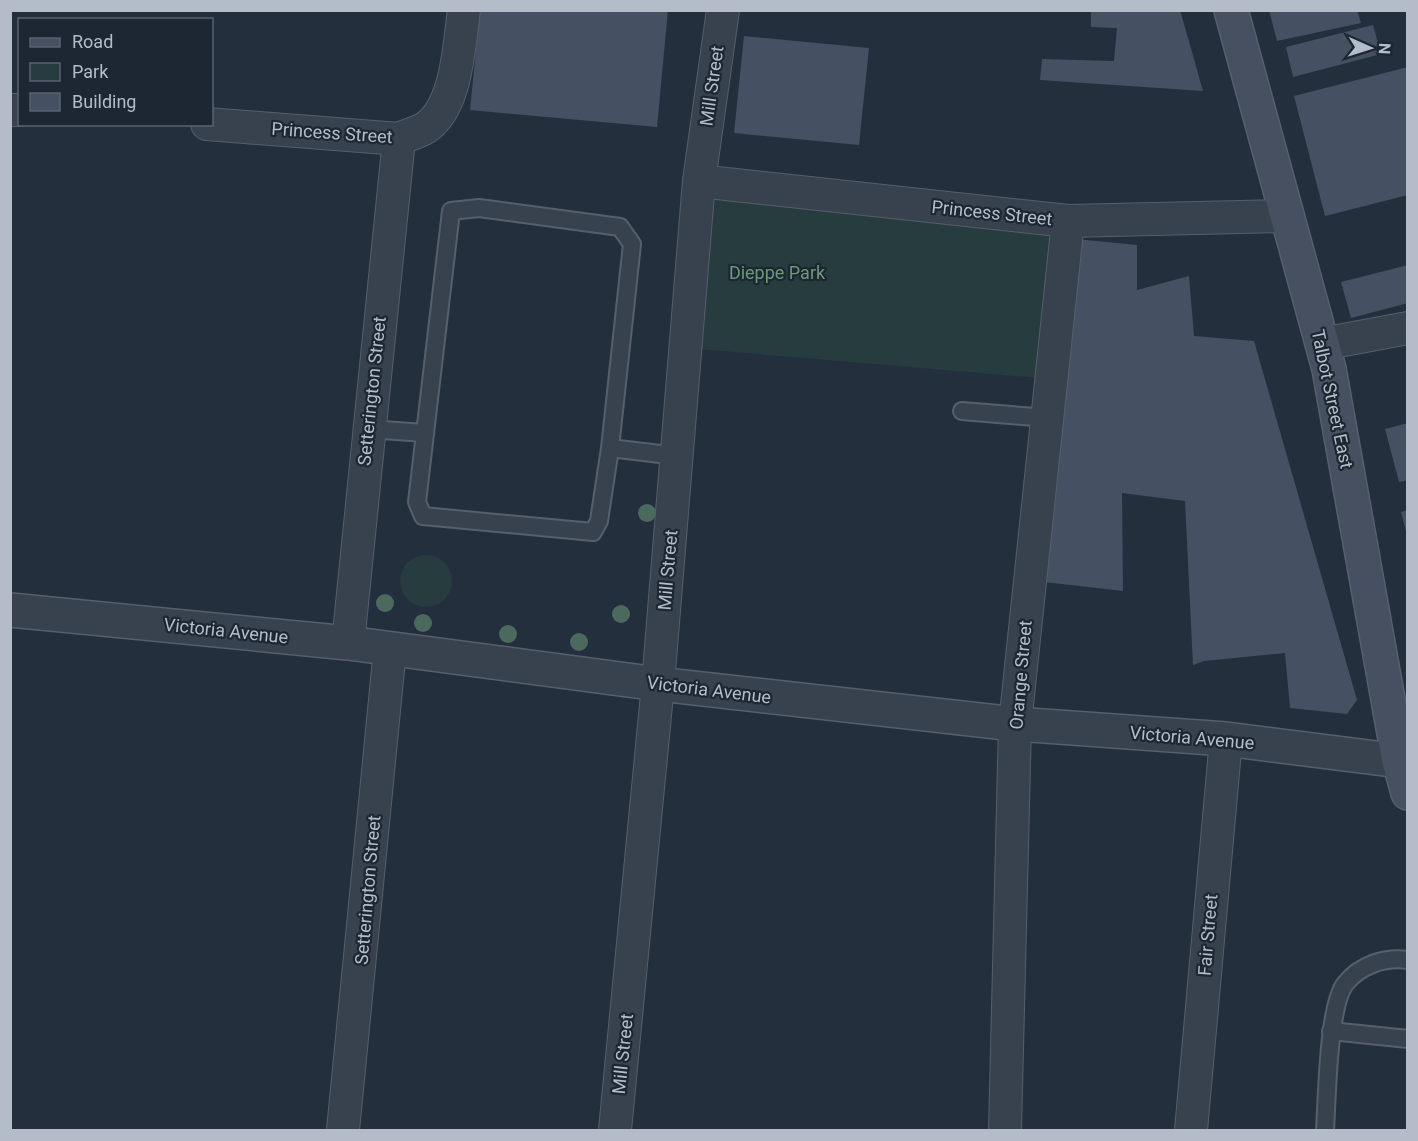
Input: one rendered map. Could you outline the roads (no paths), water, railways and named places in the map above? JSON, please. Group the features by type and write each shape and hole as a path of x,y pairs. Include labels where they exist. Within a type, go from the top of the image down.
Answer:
{"main road":[{"name":"Talbot Street East","path":"1231,10 1329,369 1407,793"}],"street":[{"name":"Princess Street","path":"213,124 399,139 426,128 445,106 457,60 464,10"},
{"name":"Mill Street","path":"615,1131 658,684 699,181 723,10"},
{"name":"Setterington Street","path":"348,643 399,139"},
{"name":"Princess Street","path":"699,181 1068,221 1287,216"},
{"name":"Orange Street","path":"1005,1131 1015,724 1068,221"},
{"path":"1322,344 1407,328"},
{"name":"Victoria Avenue","path":"10,610 348,643 658,684 1015,724 1226,739 1403,762"},
{"name":"Setterington Street","path":"343,1131 390,649"},
{"name":"Fair Street","path":"1191,1131 1226,739"}],"lane":[{"path":"479,208 620,227 632,244 610,448 599,521 592,532 423,516 417,502 451,211 479,208"},
{"path":"962,411 1047,418"},
{"path":"368,429 425,433"},
{"path":"610,448 677,456"},
{"path":"1325,1131 1331,1031 1344,985 1368,964 1399,959 1407,960"},
{"path":"1331,1031 1407,1039"}],"park label":[{"name":"Dieppe Park","path":"777,273"}]}
